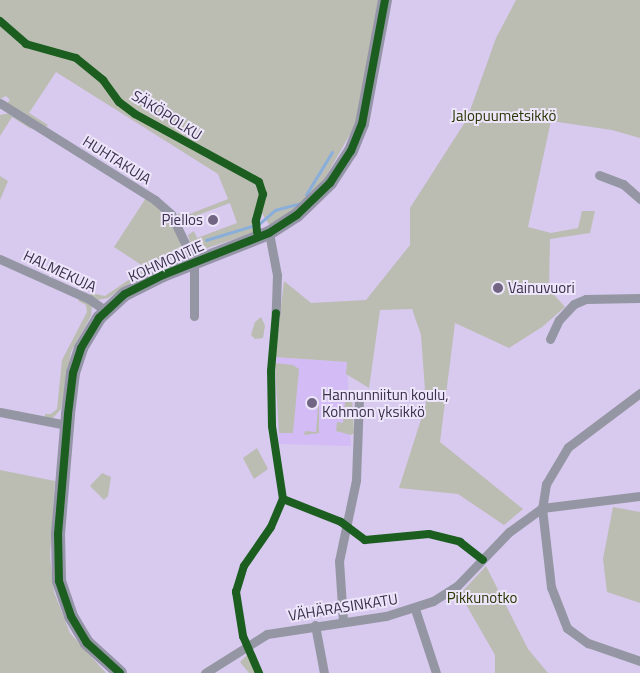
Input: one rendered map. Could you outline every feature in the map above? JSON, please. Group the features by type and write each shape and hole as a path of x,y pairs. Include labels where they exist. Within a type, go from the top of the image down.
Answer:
{"street":[{"name":"KOHMONTIE","path":"120,673 87,643 71,616 59,581 58,534 67,425 77,357 85,339 106,310 134,289 194,262 269,233 315,200 334,178 351,152 367,105 385,0"},
{"name":"HUHTAKUJA","path":"0,103 161,204 178,225 194,262"},
{"path":"599,175 623,184 640,199"},
{"path":"269,233 276,275 276,313"},
{"name":"HALMEKUJA","path":"0,259 89,299 106,310"},
{"path":"194,262 194,316"},
{"path":"550,339 562,316 586,299 640,298"},
{"path":"640,393 568,447 546,484 542,508 551,587 567,628 588,643 640,661"},
{"path":"343,621 339,561 356,480 359,398"},
{"path":"0,412 67,425"},
{"name":"VÄHÄRASINKATU","path":"205,673 259,638 315,625 415,609 457,586 509,532 542,508 640,496"},
{"path":"415,609 436,673"},
{"path":"315,625 324,673"}],"shaded area":[{"name":"Hannunniitun koulu, Kohmon yksikkö","path":"275,357 347,362 351,446 279,444"}],"green space":[{"path":"0,0 378,0 356,124 321,185 310,198 270,226 258,207 255,232 202,250 192,248 188,235 194,231 197,238 237,223 230,203 190,218 193,226 183,226 176,216 179,213 182,217 228,199 218,174 56,72 29,113 48,125 46,127 7,103 10,100 6,96 0,99"},
{"name":"Jalopuumetsikkö","path":"516,0 640,0 640,138 612,130 551,121 528,227 551,233 578,228 582,211 595,211 590,233 550,239 549,289 565,307 542,327 509,348 455,323 440,442 523,509 504,525 458,494 399,488 426,404 421,335 412,309 380,310 369,388 346,374 347,362 275,357 284,281 311,303 366,300 410,245 410,208 467,119 496,38"},
{"path":"10,113 32,127 31,129 12,117 0,136 0,115"},
{"path":"0,176 8,181 0,200"},
{"path":"146,198 168,216 185,251 152,268 108,298 97,300 90,296 91,293 105,296 146,268 114,247"},
{"path":"80,299 92,305 91,316 71,352 61,409 52,419 45,418 45,414 51,414 57,409 62,360 87,312 86,305 78,301"},
{"path":"261,317 265,326 263,338 255,339 251,335 255,322"},
{"path":"275,363 293,365 299,369 293,433 279,433"},
{"path":"319,393 319,433 304,435 305,431 316,432"},
{"path":"343,395 352,396 354,433 351,435 336,431 337,422 343,423 345,402 339,401"},
{"path":"257,448 268,469 254,479 243,458"},
{"path":"0,470 55,481 50,556 54,592 70,633 106,673 0,673"},
{"path":"102,473 111,477 108,496 104,500 90,486"},
{"path":"613,507 640,512 640,603 607,592 603,559"},
{"name":"Pikkunotko","path":"486,566 528,649 548,673 495,673 495,655 460,594"},
{"path":"247,655 250,656 257,673 249,673 240,662"}],"waterway":[{"path":"306,195 332,152"},
{"path":"259,224 275,210 298,204"},
{"path":"206,240 252,226"}],"cycle path":[{"path":"120,673 87,643 71,616 59,581 58,534 68,414 73,373 81,348 99,318 125,294 163,275 269,233 297,215 330,183 351,151 362,124 385,0"},
{"name":"SÄKÖPOLKU","path":"0,21 26,44 76,58 103,80 119,102 135,114 259,182 263,194 256,221 257,232"},
{"path":"259,673 243,636 236,592 244,566 271,527 283,499 272,426 271,371 276,313"},
{"path":"283,499 341,522 365,540 429,534 460,542 483,560"}],"place":[{"name":"Piellos","path":"213,220"},
{"name":"Vainuvuori","path":"498,288"},
{"name":"Hannunniitun koulu, Kohmon yksikkö","path":"312,403"}]}
